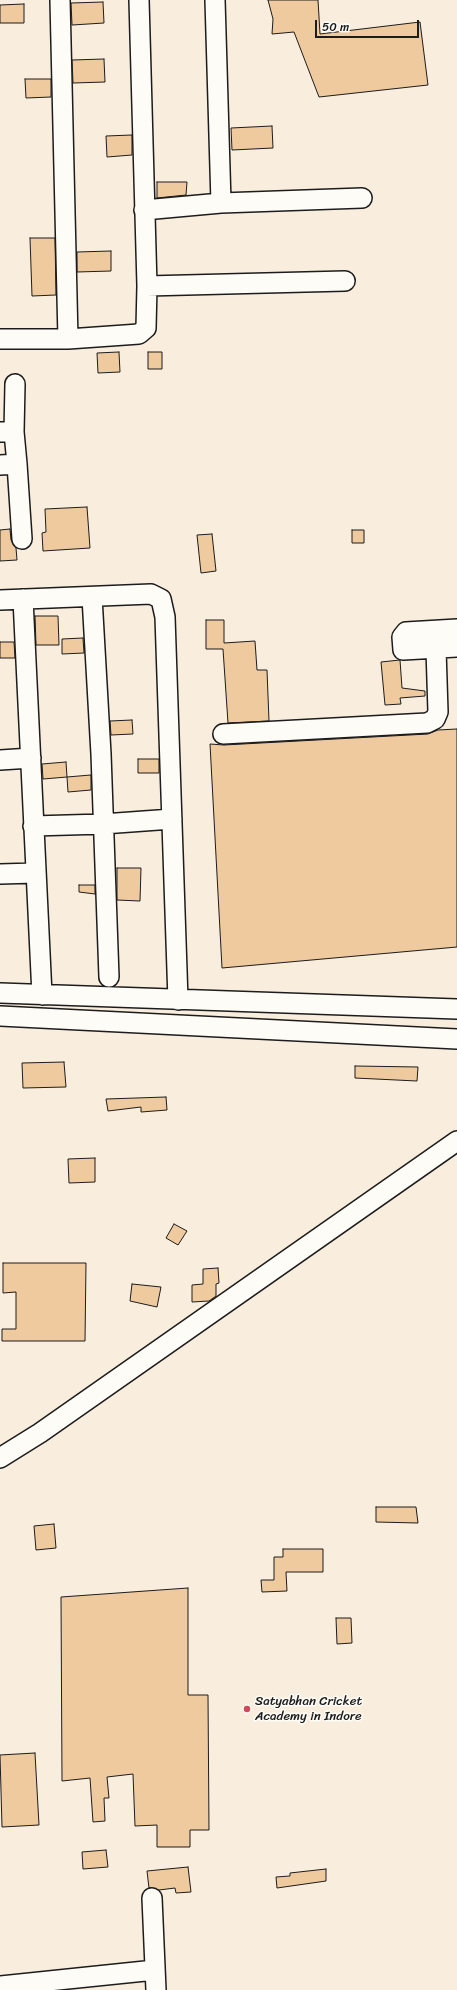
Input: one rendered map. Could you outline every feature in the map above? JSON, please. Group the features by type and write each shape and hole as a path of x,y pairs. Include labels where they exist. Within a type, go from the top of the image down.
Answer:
{"street":[{"path":"60,0 68,339"},
{"path":"0,339 68,339 139,334 146,328 147,286 139,0"},
{"path":"215,0 221,203"},
{"path":"144,210 221,203 362,198"},
{"path":"147,286 345,281"},
{"path":"15,384 7,432 9,465 22,539"},
{"path":"0,600 150,594 161,599 165,617 178,1000"},
{"path":"92,597 101,754 109,977"},
{"path":"23,599 42,995"},
{"path":"457,629 406,632 402,637 402,649 457,647"},
{"path":"223,734 427,723 435,719 438,712 436,648"},
{"path":"0,760 31,758"},
{"path":"33,826 103,824 172,819"},
{"path":"0,874 35,873"},
{"path":"0,993 457,1009"},
{"path":"0,1016 457,1039"},
{"path":"0,1458 40,1433 457,1141"},
{"path":"152,1898 156,1990"},
{"path":"0,1986 155,1970"}],"building":[{"path":"268,0 318,0 320,34 420,22 428,85 319,97 294,32 272,34 273,19"},
{"path":"103,2 104,23 72,25 71,3"},
{"path":"24,4 24,23 0,23 0,5"},
{"path":"104,59 105,82 73,83 72,60"},
{"path":"25,79 51,79 51,97 26,98"},
{"path":"272,126 273,148 232,150 231,128"},
{"path":"132,135 132,155 107,157 106,136"},
{"path":"157,182 187,182 186,195 157,198"},
{"path":"30,238 55,238 56,295 32,296"},
{"path":"111,251 111,271 77,272 77,252"},
{"path":"119,352 120,372 98,373 97,353"},
{"path":"148,352 162,352 162,369 148,369"},
{"path":"87,507 90,548 43,551 42,533 46,532 45,509"},
{"path":"10,529 11,540 16,548 17,560 0,561 0,530"},
{"path":"352,530 364,530 364,543 352,543"},
{"path":"212,534 216,571 201,573 197,535"},
{"path":"35,616 58,616 59,645 36,645"},
{"path":"206,620 224,620 224,643 255,641 257,670 267,670 269,721 228,723 223,649 206,649"},
{"path":"83,638 84,653 62,654 62,639"},
{"path":"0,642 14,642 15,658 0,658"},
{"path":"400,660 402,688 425,691 425,696 400,698 401,704 385,705 381,662"},
{"path":"132,720 133,734 111,735 110,721"},
{"path":"457,729 457,947 222,968 210,744 224,745 428,734 438,730"},
{"path":"138,759 159,759 159,773 138,773"},
{"path":"66,762 67,777 43,779 42,764"},
{"path":"91,775 91,790 68,792 67,777"},
{"path":"117,868 141,868 140,901 117,900"},
{"path":"79,885 95,885 95,894 79,892"},
{"path":"64,1062 66,1087 23,1088 22,1063"},
{"path":"355,1066 418,1067 417,1081 355,1078"},
{"path":"166,1097 167,1110 141,1112 141,1107 108,1111 106,1099"},
{"path":"95,1158 95,1182 69,1183 68,1159"},
{"path":"174,1224 187,1231 178,1245 166,1238"},
{"path":"3,1263 86,1263 85,1341 2,1341 2,1329 16,1329 16,1292 3,1293"},
{"path":"218,1268 219,1283 216,1284 216,1296 209,1301 192,1302 192,1285 203,1284 203,1269"},
{"path":"132,1284 161,1287 157,1307 130,1301"},
{"path":"376,1507 416,1507 418,1523 376,1522"},
{"path":"54,1524 56,1548 36,1550 34,1526"},
{"path":"283,1549 323,1549 323,1572 286,1572 287,1591 262,1592 261,1580 274,1580 274,1557 283,1557"},
{"path":"188,1588 188,1695 208,1695 209,1830 190,1830 190,1847 157,1847 157,1825 135,1826 133,1774 107,1777 109,1798 104,1798 105,1821 93,1822 90,1778 62,1781 61,1597"},
{"path":"336,1618 351,1618 352,1643 337,1644"},
{"path":"35,1753 39,1825 2,1827 0,1755"},
{"path":"106,1850 108,1867 83,1869 82,1852"},
{"path":"188,1867 191,1892 176,1893 175,1888 159,1890 149,1888 147,1871"},
{"path":"326,1869 326,1881 277,1888 276,1877 290,1876 290,1873"}],"place":[{"name":"Satyabhan Cricket Academy in Indore","path":"247,1709"}]}
